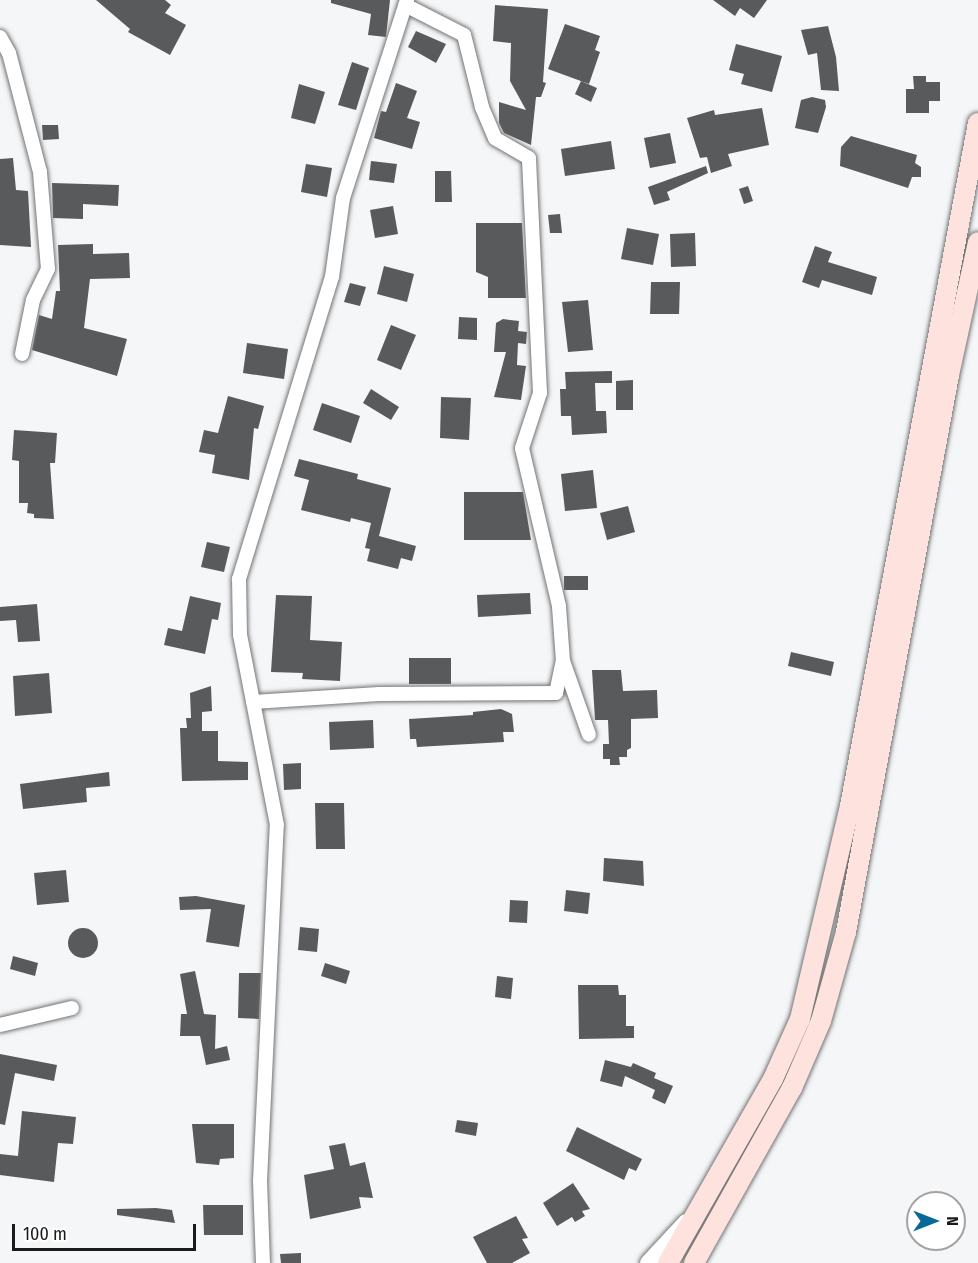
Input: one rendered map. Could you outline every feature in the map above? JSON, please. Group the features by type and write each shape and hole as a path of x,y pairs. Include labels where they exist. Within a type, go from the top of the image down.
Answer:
{"main road":[{"path":"668,1263 773,1079 800,1019 822,937 978,123"},
{"path":"694,1263 792,1088 821,1022 843,944 978,242"}],"street":[{"path":"263,1263 260,1181 277,825 240,635 238,579 332,277 343,198 406,3 464,34 482,107 495,138 529,158 540,393 522,448 558,606 563,661 589,735"},
{"path":"0,37 9,53 40,172 48,269 33,300 22,354"},
{"path":"253,702 379,694 556,693 563,661"},
{"path":"0,1024 51,1016 72,1008"},
{"path":"648,1263 694,1214"}],"building":[{"path":"96,0 165,0 171,5 165,13 186,25 170,55 128,32 130,29"},
{"path":"331,0 390,0 386,37 368,35 371,14 331,3"},
{"path":"713,0 767,0 754,18 740,8 735,16"},
{"path":"495,5 548,9 543,82 546,83 541,97 536,97 531,145 504,133 499,123 499,102 526,110 510,81 511,43 493,41"},
{"path":"565,24 600,36 595,50 600,52 589,84 548,69"},
{"path":"828,26 836,57 839,91 821,90 817,53 808,55 801,30"},
{"path":"416,31 446,44 436,63 408,47"},
{"path":"736,44 782,56 772,92 741,84 744,74 729,70"},
{"path":"352,62 369,68 356,110 338,105"},
{"path":"913,76 926,76 926,82 940,82 940,101 929,101 929,113 906,113 906,89 914,89"},
{"path":"581,81 597,88 591,102 575,94"},
{"path":"396,83 417,91 407,118 420,122 412,149 374,138 381,111 386,112"},
{"path":"299,84 325,92 315,124 291,118"},
{"path":"812,97 825,100 826,107 818,133 795,128 801,100"},
{"path":"762,108 769,145 728,154 732,166 711,173 707,157 700,158 687,118 714,110 715,115"},
{"path":"42,125 58,125 59,139 43,140"},
{"path":"670,133 676,163 650,168 644,138"},
{"path":"851,136 917,155 915,163 921,167 921,177 912,177 908,188 840,166 841,147"},
{"path":"611,141 615,169 565,176 561,149"},
{"path":"13,158 16,190 28,191 31,247 0,245 0,159"},
{"path":"371,161 397,164 394,183 369,180"},
{"path":"306,164 332,168 327,197 301,192"},
{"path":"706,166 708,173 667,192 670,200 654,205 648,187"},
{"path":"435,171 451,171 452,202 435,202"},
{"path":"52,183 119,185 118,206 83,204 83,219 53,218"},
{"path":"748,186 753,201 744,204 739,189"},
{"path":"393,206 398,234 375,238 370,210"},
{"path":"560,214 562,233 550,233 548,215"},
{"path":"476,223 522,223 526,298 488,298 488,277 476,272"},
{"path":"627,228 659,234 653,265 621,259"},
{"path":"695,233 696,266 671,267 670,234"},
{"path":"93,244 93,254 129,253 130,278 90,279 84,328 127,339 117,376 32,350 39,315 52,319 56,291 60,291 58,245"},
{"path":"815,246 832,252 828,262 877,277 872,295 822,280 819,288 802,282"},
{"path":"384,266 414,274 407,302 377,294"},
{"path":"651,282 680,282 679,314 650,314"},
{"path":"350,283 366,287 360,306 344,302"},
{"path":"588,300 593,350 568,352 562,302"},
{"path":"459,317 477,318 477,340 458,339"},
{"path":"503,319 519,321 518,331 527,332 526,344 518,343 517,365 526,366 521,400 494,397 506,352 494,352 496,323"},
{"path":"391,325 416,335 401,370 377,360"},
{"path":"247,343 288,349 284,379 243,373"},
{"path":"612,371 612,383 595,383 596,411 606,411 607,433 572,435 571,416 561,416 560,389 566,389 565,372"},
{"path":"633,380 633,410 616,410 616,381"},
{"path":"371,389 399,407 391,420 363,403"},
{"path":"228,396 264,406 258,429 254,428 249,480 212,473 215,455 199,452 204,430 218,433"},
{"path":"441,397 471,398 469,440 440,438"},
{"path":"322,403 360,416 351,443 313,430"},
{"path":"14,430 57,433 55,463 50,463 54,519 34,518 34,514 27,513 28,503 19,503 19,461 12,460"},
{"path":"299,459 358,474 357,479 391,488 379,536 416,546 412,561 401,558 398,569 367,561 370,549 365,548 371,523 351,518 350,522 301,510 309,480 294,476"},
{"path":"593,470 597,508 565,511 561,474"},
{"path":"464,492 523,492 531,540 464,540"},
{"path":"628,506 635,532 607,540 600,513"},
{"path":"207,542 230,547 224,572 201,567"},
{"path":"564,576 588,576 588,590 564,590"},
{"path":"530,593 531,614 478,617 477,595"},
{"path":"276,595 312,596 310,640 342,642 340,681 302,679 303,673 271,672"},
{"path":"190,596 221,603 218,620 212,619 205,654 164,645 168,628 182,631"},
{"path":"37,604 40,641 18,642 16,620 0,621 0,607"},
{"path":"791,652 834,662 831,676 788,666"},
{"path":"409,658 451,658 451,684 409,684"},
{"path":"592,670 621,670 623,691 657,690 658,718 631,719 631,748 627,750 627,757 619,757 620,765 610,765 610,759 603,759 603,744 609,744 608,720 595,720"},
{"path":"49,673 52,713 15,716 13,676"},
{"path":"211,686 212,711 202,712 202,731 218,731 218,761 248,762 248,780 182,781 180,728 187,728 186,718 191,718 190,693"},
{"path":"501,709 512,714 514,732 503,732 504,742 417,747 416,739 410,739 409,719 473,715 473,712"},
{"path":"373,720 374,748 330,750 329,722"},
{"path":"301,763 301,789 284,790 283,764"},
{"path":"109,772 110,786 86,788 87,802 23,809 20,784"},
{"path":"315,803 344,803 345,849 316,849"},
{"path":"604,858 643,861 644,886 603,881"},
{"path":"66,870 69,902 37,905 34,873"},
{"path":"566,890 590,893 588,914 564,911"},
{"path":"196,896 245,905 239,947 206,942 211,909 180,910 179,897"},
{"path":"510,900 528,901 527,923 509,922"},
{"path":"300,927 319,929 317,952 298,950"},
{"path":"83,928 89,929 97,937 97,949 89,957 83,958 77,957 69,949 68,943 69,937 77,929"},
{"path":"13,956 38,963 35,976 10,969"},
{"path":"325,963 350,971 346,984 321,976"},
{"path":"195,971 204,1014 216,1015 215,1049 227,1046 230,1060 206,1065 200,1036 180,1036 181,1014 187,1014 180,974"},
{"path":"239,973 261,973 259,1019 238,1018"},
{"path":"497,976 513,978 511,999 495,997"},
{"path":"578,985 618,985 619,995 626,995 626,1026 634,1026 634,1038 579,1039"},
{"path":"0,1054 57,1065 54,1081 15,1073 5,1125 0,1124"},
{"path":"605,1060 631,1067 633,1063 656,1073 654,1078 673,1086 665,1104 652,1098 655,1090 625,1076 622,1087 600,1081"},
{"path":"22,1111 76,1117 73,1144 58,1143 54,1182 0,1175 0,1154 18,1156"},
{"path":"457,1120 478,1123 476,1136 455,1132"},
{"path":"192,1124 234,1124 234,1158 220,1159 219,1165 196,1163"},
{"path":"577,1127 642,1159 636,1171 629,1168 624,1180 566,1151"},
{"path":"345,1143 350,1166 365,1162 373,1198 359,1197 361,1208 310,1219 304,1175 334,1169 329,1146"},
{"path":"573,1183 590,1209 582,1211 585,1216 575,1222 572,1217 557,1226 543,1203"},
{"path":"203,1205 243,1205 243,1235 204,1235"},
{"path":"117,1209 172,1210 175,1223 117,1215"},
{"path":"516,1216 528,1238 522,1239 530,1253 512,1263 487,1263 473,1237"},
{"path":"301,1253 301,1263 281,1263 280,1254"}]}
